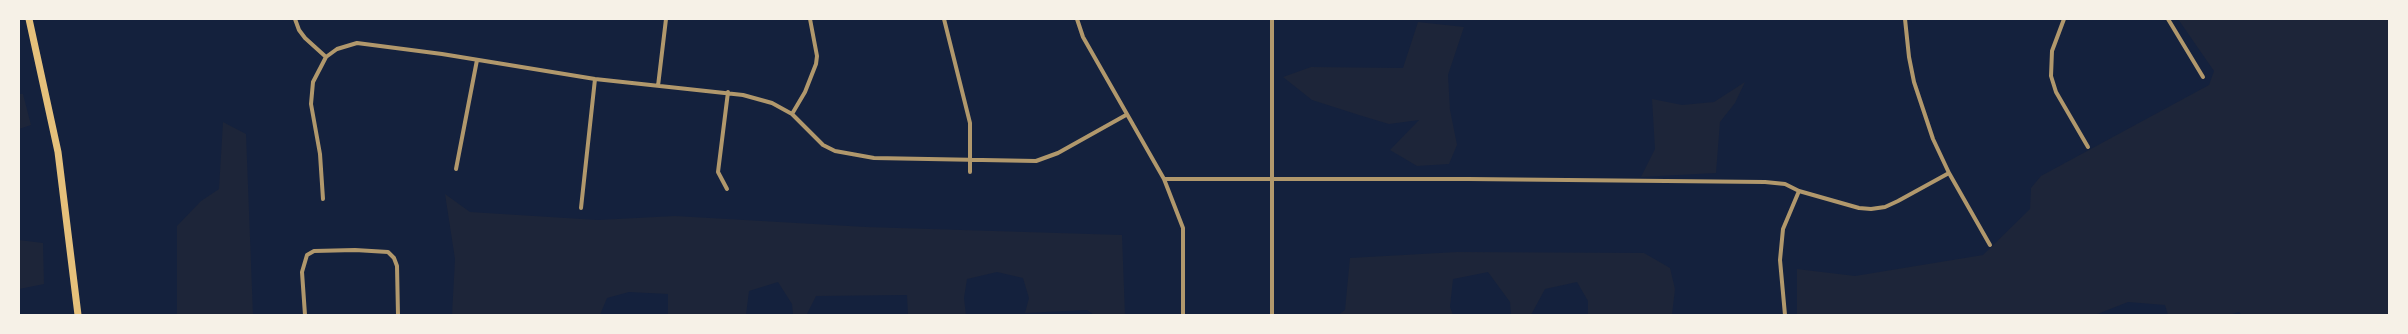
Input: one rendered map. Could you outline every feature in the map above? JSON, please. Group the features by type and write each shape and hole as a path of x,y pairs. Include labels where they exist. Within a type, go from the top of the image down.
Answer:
{"main road":[{"path":"29,19 58,152 78,315"}],"street":[{"path":"295,19 299,30 305,38 326,57"},
{"path":"658,86 666,19"},
{"path":"792,114 805,92 816,64 817,56 810,19"},
{"path":"944,19 970,123 970,172"},
{"path":"1077,19 1083,37 1126,115 1164,179 1183,228 1183,315"},
{"path":"1272,19 1272,315"},
{"path":"1904,19 1914,82 1933,140 1949,173 1990,245"},
{"path":"2064,19 2052,51 2051,76 2059,98 2088,147"},
{"path":"2168,19 2203,77"},
{"path":"323,199 320,154 311,104 313,82 326,57 346,45 367,43 595,79 694,91 728,92 757,98 792,114 824,144 835,151 874,158 1036,161 1058,152 1126,115"},
{"path":"456,169 477,60"},
{"path":"581,208 595,79"},
{"path":"728,92 718,172 728,189"},
{"path":"1164,179 1272,178 1765,182 1785,184 1799,191 1859,208 1871,209 1886,207 1949,173"},
{"path":"1785,315 1780,260 1783,229 1799,191"},
{"path":"304,315 302,272 307,255 314,251 355,250 388,252 394,258 397,266 398,315"}],"shaded area":[{"path":"2178,19 2389,19 2389,315 2242,315 2239,312 2229,315 2168,315 2165,305 2128,302 2095,315 1797,315 1797,269 1855,276 1983,255 2030,209 2031,188 2041,176 2209,85 2214,71"},
{"path":"1418,22 1464,27 1448,75 1450,110 1457,145 1449,164 1417,166 1390,150 1419,120 1389,124 1359,115 1312,100 1283,77 1311,67 1403,68"},
{"path":"1745,82 1735,103 1720,122 1716,173 1641,177 1655,149 1652,99 1682,105 1714,102"},
{"path":"19,94 23,94 31,125 19,129"},
{"path":"223,122 246,134 253,315 177,315 177,226 201,201 219,189"},
{"path":"445,194 470,212 598,220 675,216 866,227 1122,235 1125,315 1094,315 1087,310 1025,313 1029,298 1023,278 997,272 967,279 964,298 966,315 908,315 907,295 816,296 807,314 793,315 792,304 778,282 749,291 746,315 668,315 668,294 629,292 607,298 600,315 452,315 455,259"},
{"path":"19,240 43,243 44,284 19,289"},
{"path":"1457,252 1644,253 1670,268 1675,289 1672,315 1588,315 1588,301 1577,282 1545,289 1531,315 1511,315 1510,302 1488,272 1453,279 1450,307 1453,315 1338,315 1345,310 1350,258"}]}
